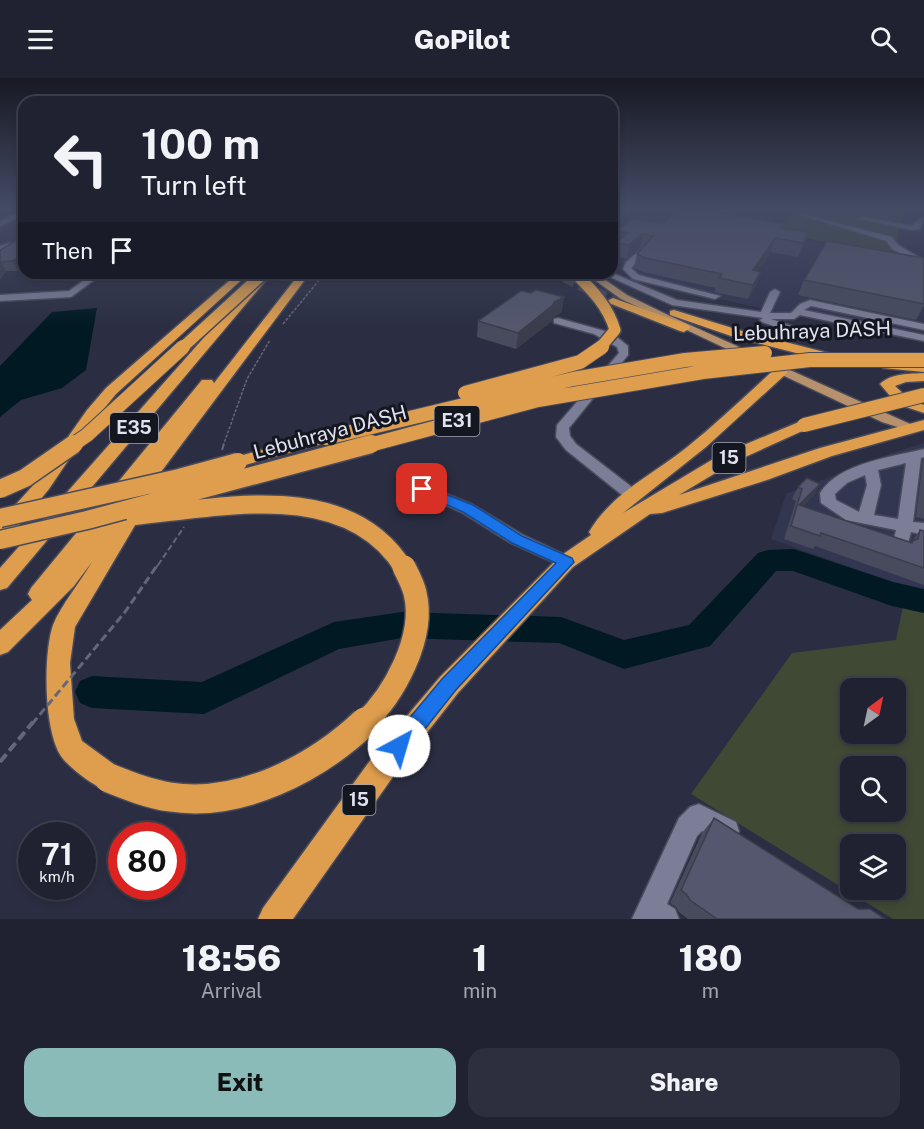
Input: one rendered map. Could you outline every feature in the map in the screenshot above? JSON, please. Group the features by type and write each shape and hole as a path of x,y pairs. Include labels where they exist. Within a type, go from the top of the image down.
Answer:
{"highway":[{"path":"0,537 43,485 92,413 111,391 237,279"},
{"path":"0,489 24,478 87,435 259,279"},
{"name":"E35","path":"0,582 261,279"},
{"name":"E35","path":"0,644 291,279"},
{"path":"0,644 66,580 173,447 300,279"},
{"path":"326,438 492,385 556,370 596,353 608,342 615,330 612,318 603,303 573,279"},
{"path":"613,301 702,335"},
{"path":"674,313 806,353 847,361 924,368"},
{"name":"Lebuhraya DASH","path":"0,518 179,478 326,438 573,379 684,360 790,351 924,350"},
{"name":"Lebuhraya DASH","path":"0,537 87,520 538,400 702,372 798,361 924,360"},
{"path":"594,542 603,523 632,495 690,452 781,371"},
{"path":"924,377 904,378 887,384 891,393 907,403 924,409"},
{"name":"15","path":"274,919 387,761 449,685 560,568 629,518 726,459 804,425 924,395"},
{"path":"629,518 761,476 826,452 918,427"},
{"path":"87,520 251,506 294,505 326,511 361,524 384,542 405,567 417,596 413,631 403,669 380,707 340,742 292,774 239,791 193,799 144,793 109,778 72,750 61,719 58,663 64,626 173,447"}],"main road":[{"path":"598,279 624,297 702,335 886,419 918,427"},
{"path":"614,279 638,296 896,414 918,427"}],"street":[{"path":"897,248 924,262"},
{"path":"644,250 629,264 627,269 636,277 717,295 708,309"},
{"path":"618,279 667,301 708,309 788,317 794,316 803,306 810,303 924,327"},
{"path":"0,298 71,294 90,280"},
{"path":"759,315 775,292"},
{"path":"708,309 714,321 738,334"},
{"path":"798,312 924,338"},
{"path":"759,315 802,333"},
{"path":"558,321 609,335 622,343 625,348 624,353 562,428 563,437 571,447 632,495"},
{"path":"900,547 905,525 919,455 844,478 831,485 827,493 829,503 839,510 865,519 905,525 924,529"},
{"path":"865,519 874,485 871,470"},
{"path":"422,489 468,509 560,568"},
{"path":"654,915 688,827 693,820 699,816 709,820 748,845"}],"path":[{"path":"280,327 320,279"},
{"path":"222,451 246,379 274,334"},
{"path":"0,762 125,612 184,526"}],"shaded area":[{"path":"618,248 847,248 924,264 924,340 905,339 645,283 618,267"},
{"path":"97,308 86,370 62,388 21,400 0,417 0,366 52,312"},
{"path":"924,443 924,593 771,539 786,494 883,456"}],"green space":[{"path":"856,248 895,248 894,256"},
{"path":"904,602 924,607 924,919 893,919 862,900 906,900 906,834 840,834 840,886 691,794 792,653 896,640"}],"building":[{"path":"18,248 18,257 12,261 0,263 0,250"},
{"path":"642,248 768,248 753,270 761,272 753,285 719,278 722,274 645,258 637,254"},
{"path":"823,248 868,248 924,258 924,304 804,280"},
{"path":"536,290 564,297 554,302 518,333 478,321 521,291 531,293"},
{"path":"807,478 820,484 799,505 912,543 918,539 920,530 924,531 924,568 821,533 820,536 791,526 802,489 798,487"},
{"path":"714,818 840,898 840,900 858,909 870,909 885,919 717,919 690,900 681,890"}],"waterway":[{"path":"92,692 204,698 334,636 402,625 561,630 624,655 699,636 768,561 794,560 892,594 924,601"}],"tunnel":[{"path":"569,279 613,301"}],"route":[{"path":"399,746 449,685 566,562 517,540 468,509 422,489"}]}
